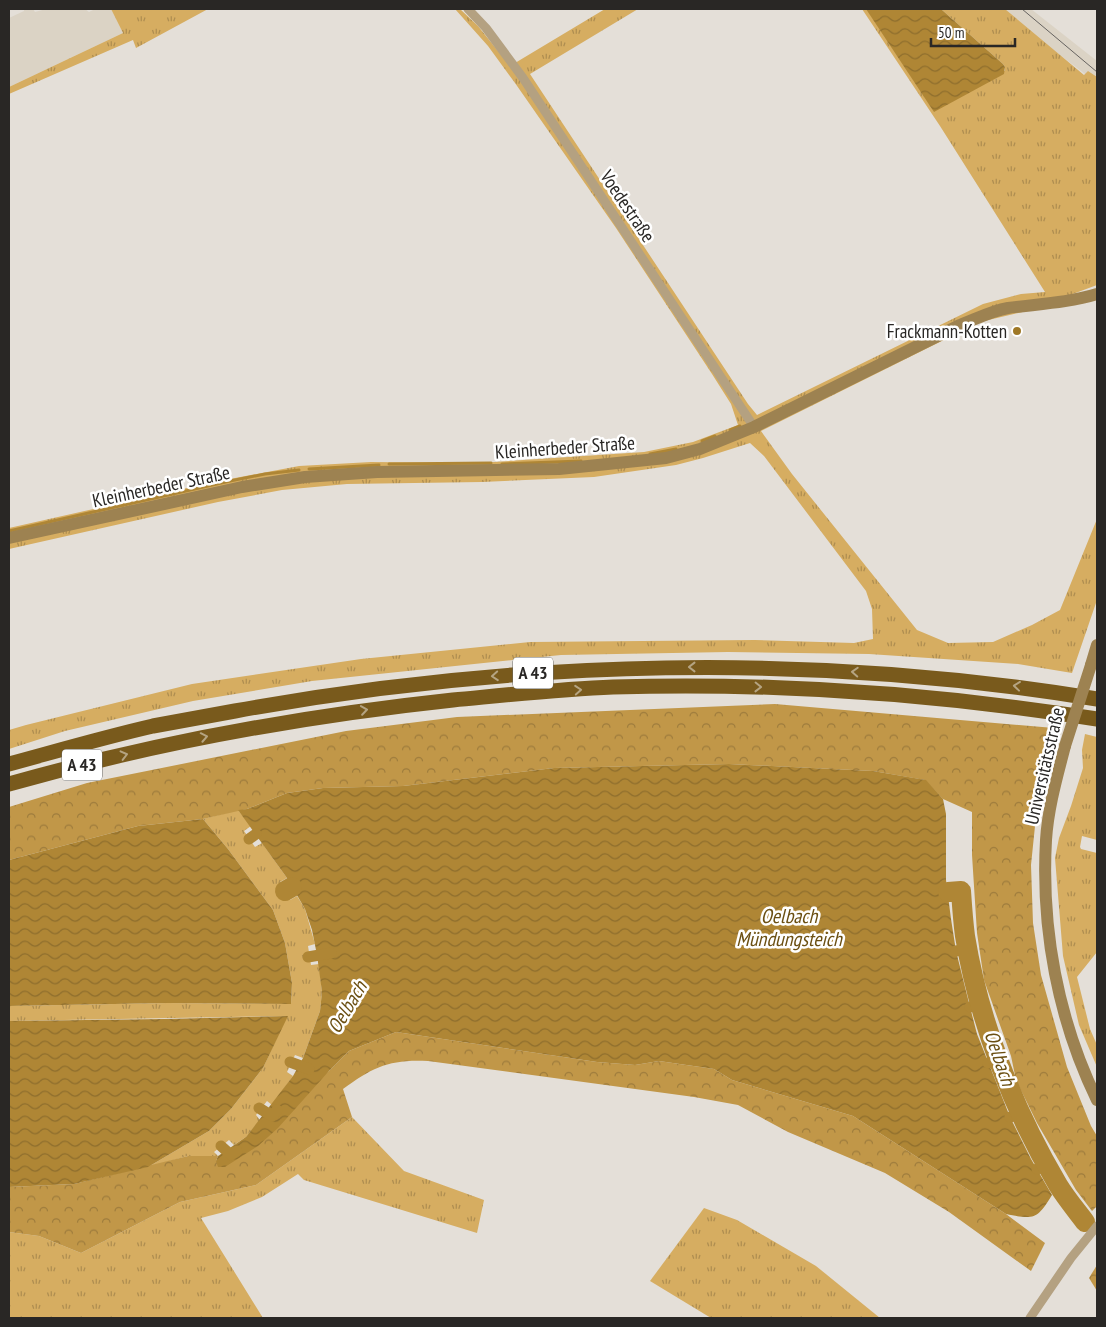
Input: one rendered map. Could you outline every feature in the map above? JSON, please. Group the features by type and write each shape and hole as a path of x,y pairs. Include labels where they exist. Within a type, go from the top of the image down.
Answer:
{"highway":[{"name":"A 43","path":"9,764 153,726 291,701 413,684 515,674 687,667 839,671 953,679 1032,688 1097,699"},
{"name":"A 43","path":"9,784 156,747 308,718 506,694 612,687 766,687 906,695 1035,709 1097,719"}],"street":[{"name":"Voedestraße","path":"468,9 486,28 523,78 754,427"},
{"name":"Kleinherbeder Straße","path":"9,538 271,481 377,472 558,469 666,458 700,449 754,427 960,325 992,312 1008,308 1064,302 1097,294"},
{"name":"Universitätsstraße","path":"1097,645 1065,746 1050,807 1046,839 1047,911 1052,960 1063,1010 1074,1045 1097,1100"},
{"path":"1030,1318 1097,1226"}],"shaded area":[{"path":"24,9 33,9 35,12 46,9 85,9 89,12 95,9 111,9 123,33 9,87 9,18 24,11"},
{"path":"1005,9 1031,9 1097,61 1097,83 1044,43"}],"green space":[{"path":"111,9 208,9 136,48 133,40 9,94 9,87 123,33"},
{"path":"455,9 460,9 478,26 510,66 605,9 638,9 530,74 757,415 983,304 1021,294 1045,292 940,126 862,9 866,9 1005,71 1003,64 941,9 1005,9 1084,75 1088,71 1097,77 1097,285 1027,311 980,322 761,431 792,474 917,630 948,643 993,642 1060,610 1097,519 1097,600 1072,673 1018,664 869,654 728,652 561,655 312,681 193,701 65,731 9,749 9,730 26,725 192,684 361,659 530,642 755,640 854,643 873,639 872,609 866,591 764,456 750,443 676,465 594,477 482,482 347,484 282,490 218,502 9,549 9,528 209,483 299,466 371,462 478,463 644,452 693,442 738,425 731,404 616,228 488,46"},
{"path":"775,704 1054,728 1038,797 1031,865 1033,923 1041,975 1067,1067 1091,1126 1097,1136 1097,1206 1092,1211 1076,1190 1037,1123 1016,1080 1011,1056 984,980 977,933 972,855 972,812 943,799 925,780 873,771 729,764 554,768 403,786 323,788 287,793 247,809 203,819 138,826 9,860 9,807 87,783 346,731 457,717"},
{"path":"1085,734 1097,737 1097,840 1082,836 1080,847 1081,849 1097,853 1097,952 1077,977 1090,1029 1097,1045 1097,1067 1079,1025 1063,956 1055,858 1059,838 1083,768 1082,750"},
{"path":"238,810 251,826 244,831 255,847 262,843 287,878 280,882 290,900 297,896 305,909 315,944 308,946 311,965 319,964 322,992 320,1011 303,1058 295,1055 287,1072 293,1076 272,1105 267,1101 256,1115 260,1120 246,1137 234,1145 229,1140 214,1152 218,1156 188,1156 148,1167 209,1131 231,1109 263,1068 287,1016 9,1021 9,1006 167,1003 291,1004 292,983 285,943 273,910 228,849 203,819"},
{"path":"396,1032 597,1062 635,1065 659,1061 714,1069 732,1080 853,1116 1006,1214 1045,1243 1031,1271 949,1212 885,1173 788,1132 738,1105 694,1097 428,1061 403,1061 382,1066 343,1089 352,1117 256,1185 180,1202 81,1253 39,1236 9,1232 9,1187 74,1184 188,1156 218,1156 216,1161 329,1071 349,1051"},
{"path":"352,1117 404,1171 484,1200 477,1233 304,1180 298,1174 262,1197 228,1211 201,1218 263,1318 9,1318 9,1232 39,1236 81,1253 180,1202 256,1185"},
{"path":"704,1208 737,1220 816,1266 880,1318 711,1318 650,1281"},
{"path":"1097,1265 1097,1291 1089,1278"}],"water":[{"path":"866,9 941,9 1003,64 1005,67 1004,74 934,112"},
{"name":"Oelbach Mündungsteich","path":"729,764 873,771 926,780 943,799 946,814 946,880 956,951 977,1034 1010,1117 1052,1195 1038,1213 1029,1217 1006,1214 853,1116 732,1080 714,1069 659,1061 635,1065 597,1062 396,1032 349,1051 278,1128 258,1146 225,1167 218,1167 216,1161 218,1156 246,1137 293,1076 303,1058 320,1011 322,992 312,930 305,909 287,878 238,810 247,809 287,793 323,788 403,786 554,768"},
{"path":"203,819 228,849 273,910 285,943 292,983 291,1004 167,1003 9,1006 9,860 138,826"},
{"path":"288,1016 263,1068 231,1109 209,1131 148,1167 74,1184 9,1187 9,1021"}],"waterway":[{"path":"730,430 740,426"},
{"path":"702,441 715,436"},
{"path":"650,454 676,449"},
{"path":"502,464 581,461"},
{"path":"389,464 491,463"},
{"path":"309,469 379,465"},
{"path":"9,531 230,481 299,470"},
{"path":"249,839 256,834"},
{"name":"Oelbach","path":"285,891 292,887"},
{"name":"Oelbach","path":"948,892 961,891 965,936 971,968 979,1001 1000,1065 1042,1157 1058,1185 1085,1222"},
{"path":"956,951 968,949"},
{"path":"308,957 331,953"},
{"path":"970,1007 981,1004"},
{"path":"988,1063 999,1061"},
{"path":"290,1062 309,1069"},
{"name":"Oelbach","path":"259,1108 272,1116 277,1110"},
{"path":"1010,1117 1022,1114"},
{"path":"221,1146 231,1155 237,1151"},
{"path":"1037,1169 1048,1165"}],"tram line":[{"path":"1022,9 1097,72"}],"place":[{"name":"Frackmann-Kotten","path":"1017,331"}]}
